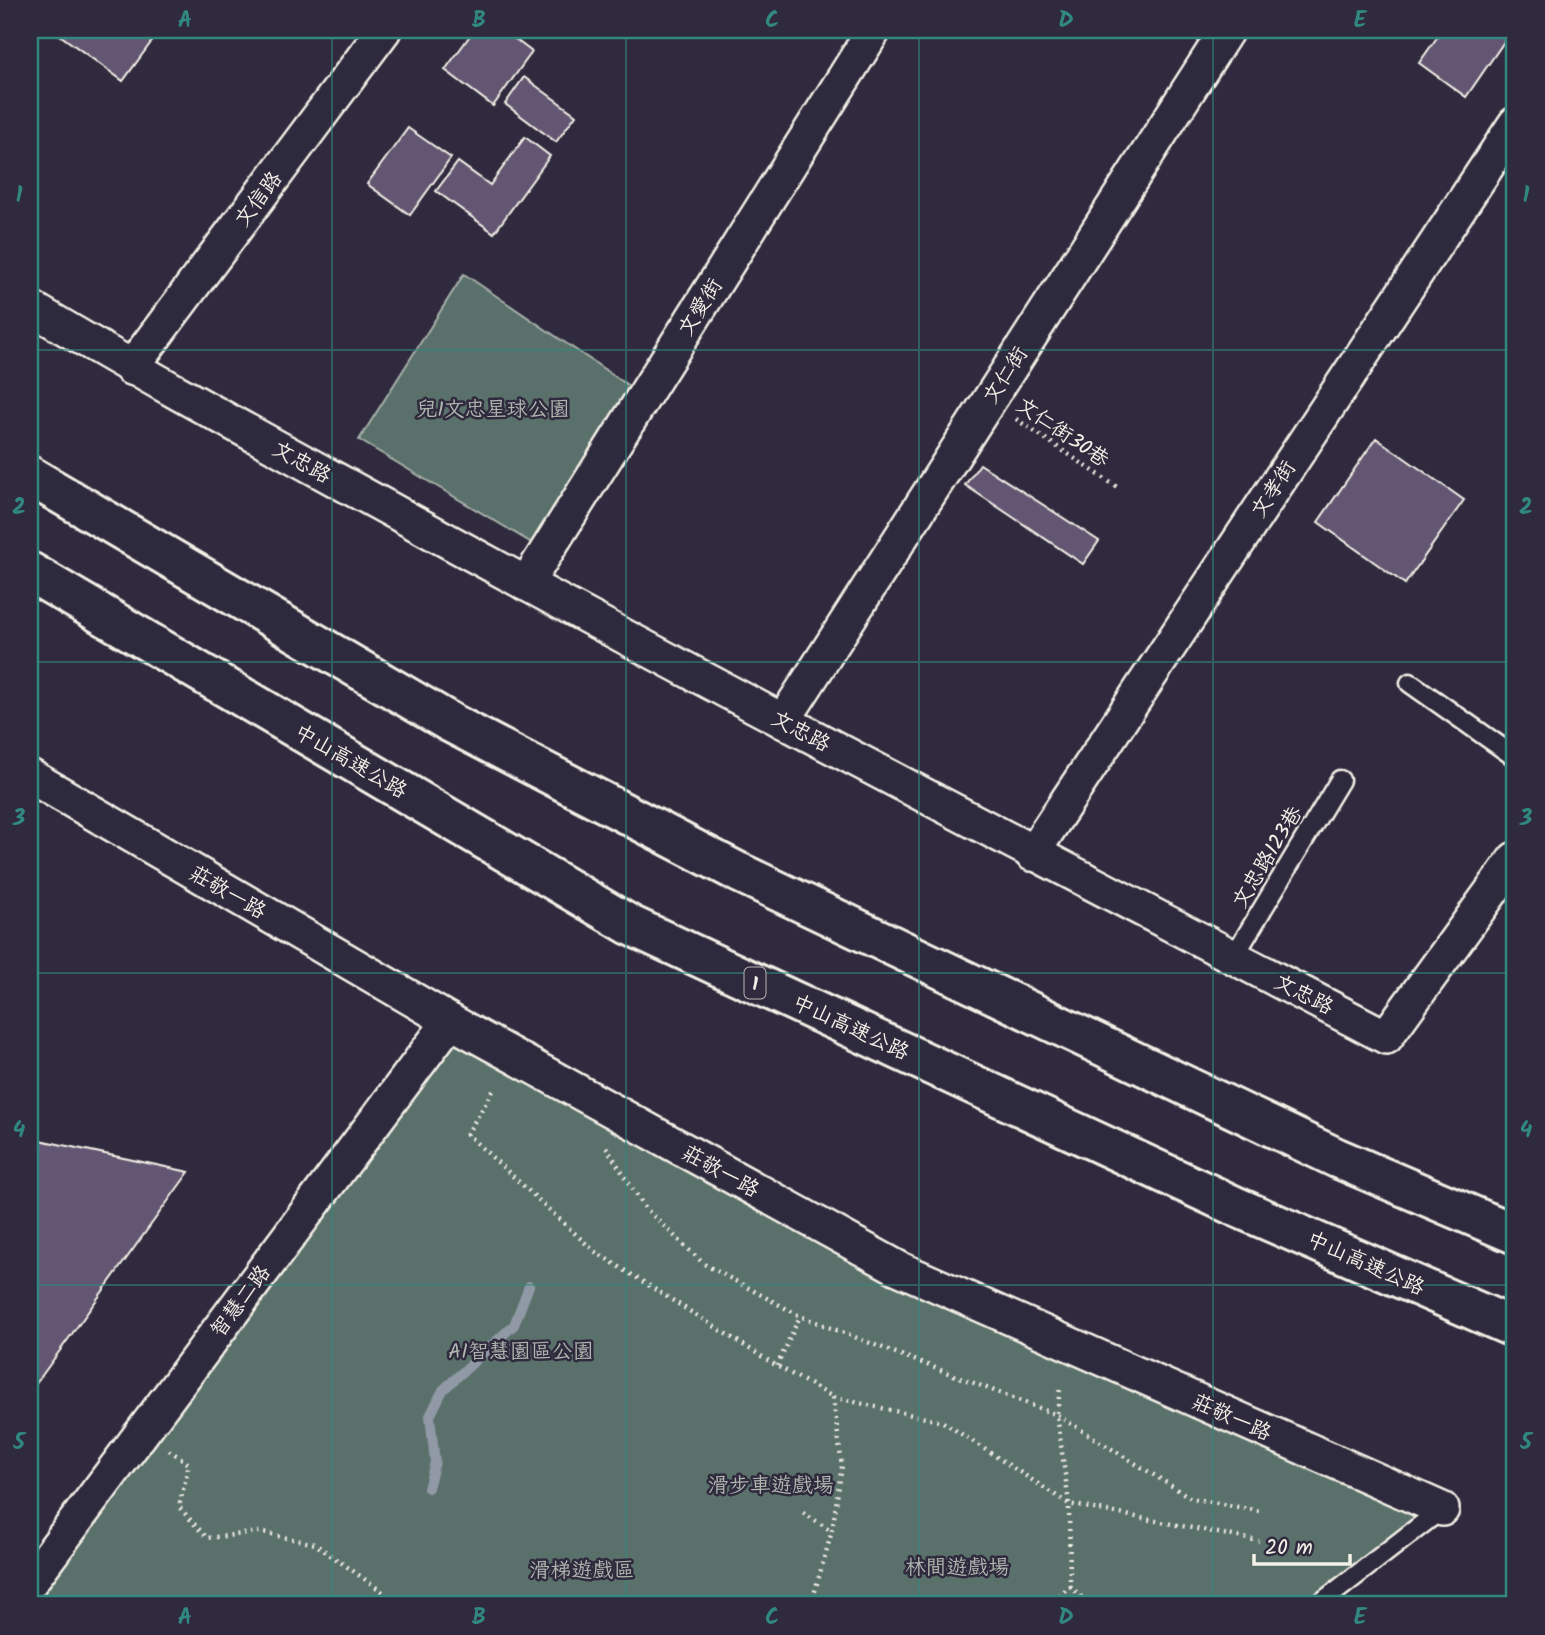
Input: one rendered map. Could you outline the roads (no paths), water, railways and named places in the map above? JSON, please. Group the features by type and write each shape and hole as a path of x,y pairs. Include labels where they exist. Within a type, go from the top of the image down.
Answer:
{"highway":[{"path":"30,476 450,723 738,872 1337,1158 1515,1234"},
{"name":"中山高速公路","path":"30,572 630,925 1239,1208 1515,1328"}],"street":[{"name":"文信路","path":"131,368 384,30"},
{"name":"文愛街","path":"526,584 874,30"},
{"name":"文仁街","path":"783,721 1227,30"},
{"name":"文孝街","path":"1032,854 1515,124"},
{"name":"文忠路","path":"30,307 131,368 526,584 1032,854 1387,1037 1515,859"},
{"name":"莊敬一路","path":"30,776 450,1021 898,1268 1441,1509"},
{"name":"智慧二路","path":"32,1572 450,1021"}],"lane":[{"path":"1410,683 1515,757"},
{"name":"文忠路123巷","path":"1233,958 1340,780"},
{"path":"1318,1605 1441,1509"}],"waterway":[{"path":"428,1488 435,1462 430,1416 443,1390 514,1325 529,1286"}],"park label":[{"name":"兒1文忠星球公園","path":"493,409"},
{"name":"AI智慧園區公園","path":"521,1351"},
{"name":"滑步車遊戲場","path":"771,1485"},
{"name":"林間遊戲場","path":"957,1567"},
{"name":"滑梯遊戲區","path":"582,1570"}]}
